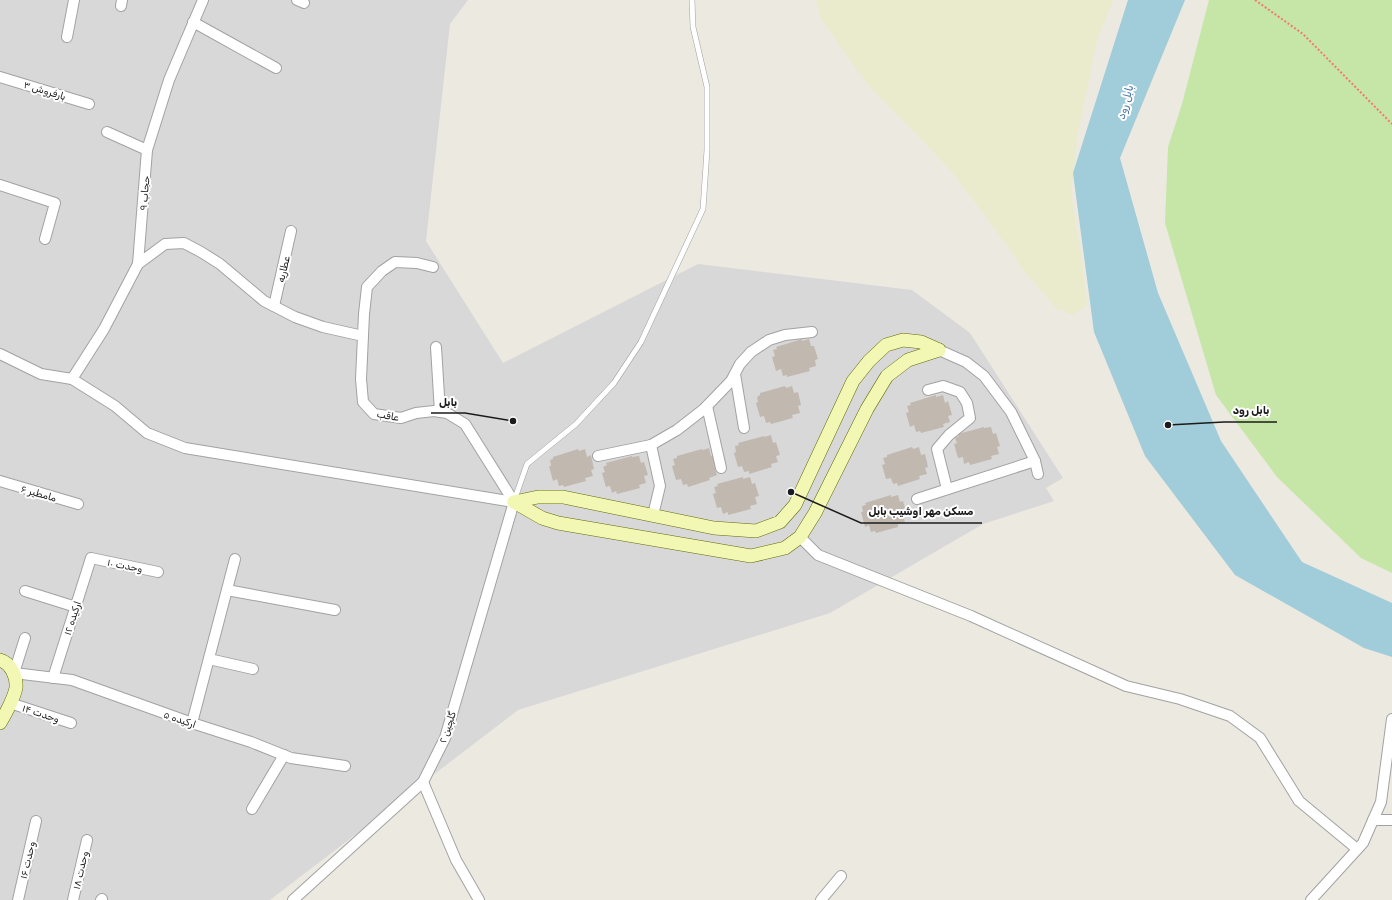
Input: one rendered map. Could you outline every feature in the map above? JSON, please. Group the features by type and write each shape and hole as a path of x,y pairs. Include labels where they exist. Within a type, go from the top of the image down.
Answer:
{"street":[{"path":"67,37 74,0"},
{"name":"حجاب ۹","path":"72,379 104,329 138,264 147,150 169,80 203,0"},
{"path":"193,22 276,68"},
{"name":"بارفروش ۳","path":"0,77 89,104"},
{"path":"107,132 147,150"},
{"path":"0,185 55,203 45,239"},
{"name":"عطاریه","path":"274,306 291,231"},
{"path":"138,264 165,244 184,243 220,264 264,301 295,316 323,327 363,336"},
{"name":"عاقب","path":"433,267 417,262 395,262 382,271 367,287 364,314 361,379 363,402 374,414 401,418 416,413 434,411 447,413 465,424 514,502"},
{"path":"598,456 651,445 677,430 708,406 731,381 740,364 751,352 769,340 785,335 812,332"},
{"path":"514,502 538,497 563,497 714,528 756,531 780,522 795,505 853,381 869,361 886,345 903,340 921,342 966,362 984,376 1011,412 1035,462 1038,474"},
{"path":"436,347 440,412"},
{"path":"0,354 41,374 72,379 115,406 147,433 185,448 514,502 542,518 558,523 751,556 785,548 800,537 815,513 867,409 887,376 908,360 939,350"},
{"path":"735,374 744,428"},
{"path":"928,390 943,386 960,392 967,403 970,418 949,435 937,449 947,489"},
{"path":"708,406 721,468"},
{"path":"651,445 660,486 653,515"},
{"path":"917,499 1035,462"},
{"name":"مامطیر ۶","path":"0,482 78,504"},
{"name":"گلچین ۲","path":"293,900 423,782 445,738 514,502"},
{"path":"708,548 714,528"},
{"path":"800,537 818,556 971,616 1126,686 1180,699 1230,716 1260,738 1299,801 1357,849"},
{"name":"وحدت ۱۰","path":"91,558 158,572"},
{"name":"ارکیده ۱۲","path":"53,678 91,558"},
{"path":"192,723 235,559"},
{"path":"227,590 335,610"},
{"path":"25,591 76,607"},
{"path":"0,723 6,714 16,688 14,673 25,638"},
{"path":"209,659 253,669"},
{"path":"0,660 5,661 14,673"},
{"name":"ارکیده ۵","path":"14,673 72,680 192,723 251,742 291,758 346,766"},
{"name":"وحدت ۱۴","path":"10,703 71,723"},
{"path":"1311,900 1363,843 1381,802 1388,777 1392,719"},
{"path":"252,809 284,755"},
{"path":"423,782 456,860 479,900"},
{"path":"1373,820 1392,820"},
{"name":"وحدت ۱۶","path":"18,900 36,821"},
{"name":"وحدت ۱۸","path":"73,900 87,840"},
{"path":"821,900 841,876"}],"lane":[{"path":"514,502 528,464 576,424 614,383 641,342 703,209 707,150 707,87 693,27 692,0"}],"path":[{"path":"1254,0 1303,34 1392,124"}],"shaded area":[{"path":"0,0 468,0 450,24 426,241 503,363 698,264 912,290 970,333 1063,478 1046,488 1054,501 983,524 830,613 518,710 270,900 0,900"}],"green space":[{"path":"816,0 1113,0 1097,41 1078,132 1071,192 1082,260 1087,305 1073,315 1056,308 1023,270 1003,240 953,173 867,84 821,19"},
{"path":"1209,0 1392,0 1392,573 1361,558 1277,477 1216,395 1165,223 1168,147 1182,104"}],"water":[{"path":"1128,0 1185,0 1120,158 1158,293 1221,441 1302,562 1392,603 1392,657 1364,648 1235,575 1145,456 1094,332 1073,173"}],"building":[{"path":"802,339 802,341 809,339 811,346 814,346 818,359 815,360 816,366 809,368 810,371 787,377 787,375 783,376 781,369 776,371 772,357 775,356 773,350 777,349 776,347"},
{"path":"785,386 786,388 792,386 794,393 798,392 801,405 798,406 800,413 792,415 793,418 771,424 770,422 766,423 764,416 760,417 756,403 758,402 757,397 760,393"},
{"path":"936,395 936,397 943,395 945,403 948,401 952,415 948,416 950,422 943,424 944,427 921,433 920,431 916,432 914,425 910,427 906,413 909,412 907,406 911,405 910,403"},
{"path":"984,427 991,427 993,434 996,433 1000,446 997,447 999,454 991,456 992,459 970,465 969,462 964,464 963,457 958,458 954,444 957,443 955,438 959,436 958,434"},
{"path":"771,435 773,443 776,442 780,455 776,456 778,462 771,464 772,467 749,474 749,471 744,472 742,466 738,467 734,453 736,452 735,446 739,445 738,443"},
{"path":"912,447 913,449 919,447 921,455 925,454 928,467 925,468 927,474 919,476 920,479 898,486 897,483 893,484 891,478 886,479 882,465 885,464 883,458 887,457 887,455"},
{"path":"709,448 711,456 714,455 718,468 715,469 717,475 709,478 710,480 688,487 687,484 683,485 681,479 676,480 672,466 675,465 673,459 677,458 677,456"},
{"path":"578,449 579,451 585,449 587,457 591,455 594,469 591,470 593,476 585,478 586,481 564,487 563,485 559,486 557,479 553,481 549,466 551,466 550,460 553,459 553,457"},
{"path":"632,456 639,456 641,463 644,462 648,475 644,476 646,483 639,485 640,488 617,494 616,491 612,493 610,486 606,487 602,473 605,472 603,467 607,465 606,463"},
{"path":"743,477 743,479 750,477 752,484 755,483 759,496 755,497 757,504 750,506 751,509 728,515 728,512 723,514 721,507 717,508 713,494 716,493 714,487 718,486 717,484"},
{"path":"891,495 891,497 898,495 900,502 903,501 907,515 903,516 905,522 898,524 898,527 876,533 875,531 871,532 869,525 865,527 861,512 863,512 862,506 866,505 865,503"}],"place":[{"name":"بابل","path":"513,421"},
{"name":"بابل رود","path":"1168,425"},
{"name":"مسکن مهر اوشیب بابل","path":"791,492"}]}
